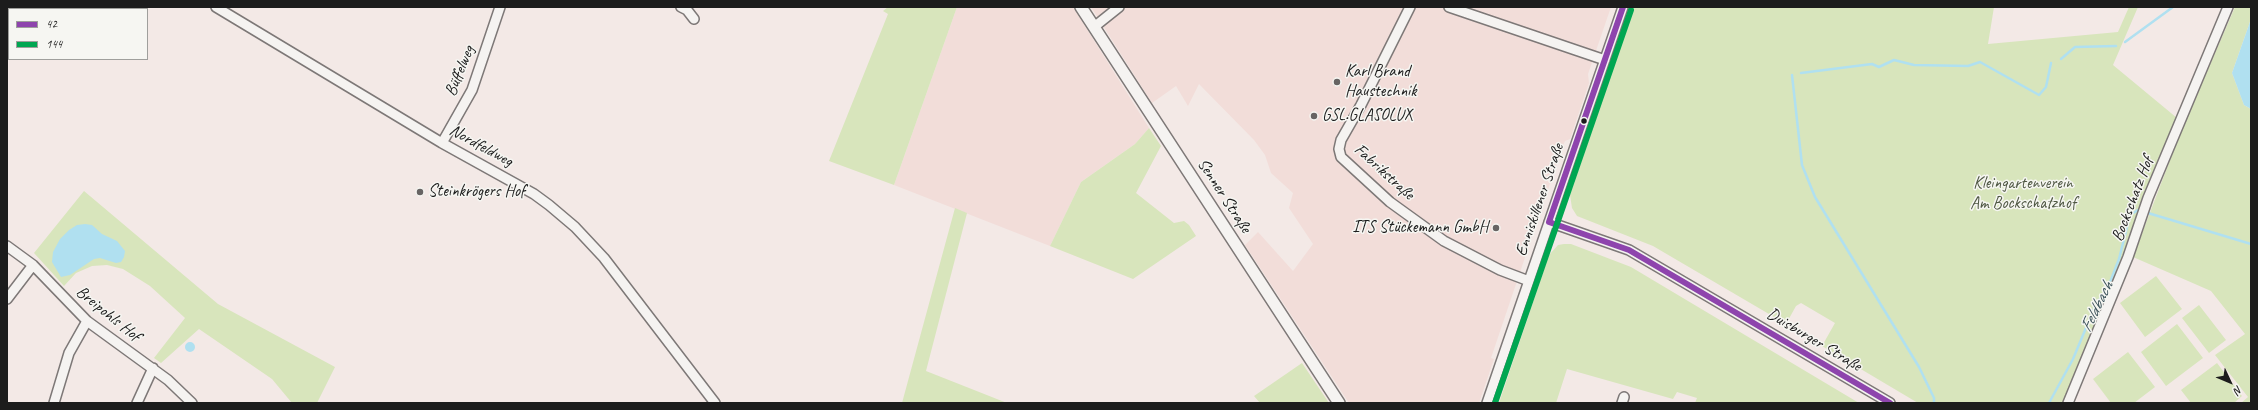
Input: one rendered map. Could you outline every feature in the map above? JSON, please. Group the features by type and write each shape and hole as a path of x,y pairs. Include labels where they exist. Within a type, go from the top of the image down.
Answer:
{"street":[{"name":"Nordfeldweg","path":"216,7 442,143 534,194 574,227 604,258 715,403"},
{"name":"Büffelweg","path":"442,143 472,90 500,7"},
{"path":"681,7 687,10 694,19"},
{"name":"Senner Straße","path":"1081,7 1339,403"},
{"path":"1094,27 1120,7"},
{"name":"Fabrikstraße","path":"1410,7 1361,105 1341,140 1339,149 1341,156 1384,197 1444,241 1494,267 1529,281"},
{"path":"1449,7 1605,60"},
{"name":"Enniskillener Straße","path":"1487,403 1623,7"},
{"name":"Bockschatz Hof","path":"2068,403 2128,257 2148,198 2228,7"},
{"name":"Duisburger Straße","path":"1549,222 1629,250 1890,403"},
{"name":"Breipohls Hof","path":"7,246 33,265 88,322 153,368 192,403"},
{"path":"7,299 33,265"},
{"path":"54,403 70,353 88,322"},
{"path":"137,403 153,368"}],"shaded area":[{"path":"957,7 1073,7 1149,128 1135,144 1081,182 1050,246 894,185"},
{"path":"1091,7 1611,7 1588,74 1589,83 1570,139 1565,141 1562,148 1491,358 1494,359 1479,403 1349,403 1245,245 1258,232 1293,271 1313,244 1289,208 1293,193 1271,173 1265,155 1254,140 1199,84 1188,106 1176,86 1152,103"}],"green space":[{"path":"888,7 957,7 894,185 829,161 888,14 883,11"},
{"name":"Kleingartenverein Am Bockschatzhof","path":"1634,7 1994,7 1988,44 2118,32 2129,7 2138,7 2113,65 2177,118 2143,195 2123,256 2063,403 1918,403 1822,346 1835,323 1801,303 1796,306 1786,324 1653,246 1577,216 1572,208 1570,195"},
{"path":"2235,7 2251,7 2251,19 2232,73 2244,105 2251,109 2251,403 2241,403 2248,397 2215,355 2245,334 2211,291 2133,257 2180,134"},
{"path":"1149,128 1161,146 1136,193 1174,223 1184,221 1189,225 1196,236 1133,279 1050,246 1081,182 1135,144"},
{"path":"84,191 218,304 335,367 317,403 292,403 272,379 199,329 161,363 154,358 185,318 150,286 123,269 107,265 92,266 76,273 64,286 34,253"},
{"path":"955,208 967,213 926,371 1007,403 902,403"},
{"path":"1571,244 1631,267 1859,403 1695,403 1697,398 1677,392 1673,399 1567,369 1556,403 1499,403 1549,255 1558,245"},
{"path":"2156,276 2182,309 2145,337 2120,303"},
{"path":"2199,305 2226,340 2209,353 2182,318"},
{"path":"2177,324 2203,358 2166,386 2141,352"},
{"path":"2128,352 2155,387 2134,403 2111,403 2093,379"},
{"path":"1302,363 1329,403 1260,403 1254,396"},
{"path":"2217,363 2242,396 2234,403 2191,403 2181,390"}],"water":[{"path":"2251,19 2251,109 2244,105 2232,73"},
{"path":"77,225 92,225 102,234 117,241 125,251 124,257 121,262 116,263 100,258 94,259 70,275 61,277 52,262 53,252 60,239 69,230"},
{"path":"188,342 192,342 195,347 192,352 188,352 185,349 185,345"}],"waterway":[{"path":"2125,42 2173,7"},
{"path":"2061,59 2075,47 2116,46"},
{"path":"1801,73 1872,64 1879,67 1894,60 1914,65 1968,66 1980,62 2039,95 2046,87 2051,63"},
{"path":"1792,75 1802,165 1815,197 1919,367 1934,398 1934,403"},
{"name":"Feldbach","path":"2049,403 2073,359 2096,304 2107,290 2119,259 2130,215 2138,210"},
{"name":"Feldbach","path":"2148,213 2251,244"}],"transit line":[{"name":"42","path":"1549,222 1623,7"},
{"name":"144","path":"1495,403 1631,10"},
{"name":"42","path":"1549,222 1629,250 1890,403"}],"place":[{"name":"Karl Brand Haustechnik","path":"1337,82"},
{"name":"GSL.GLASOLUX","path":"1314,116"},
{"name":"Steinkrögers Hof","path":"420,192"},
{"name":"ITS Stückemann GmbH","path":"1496,228"}]}
